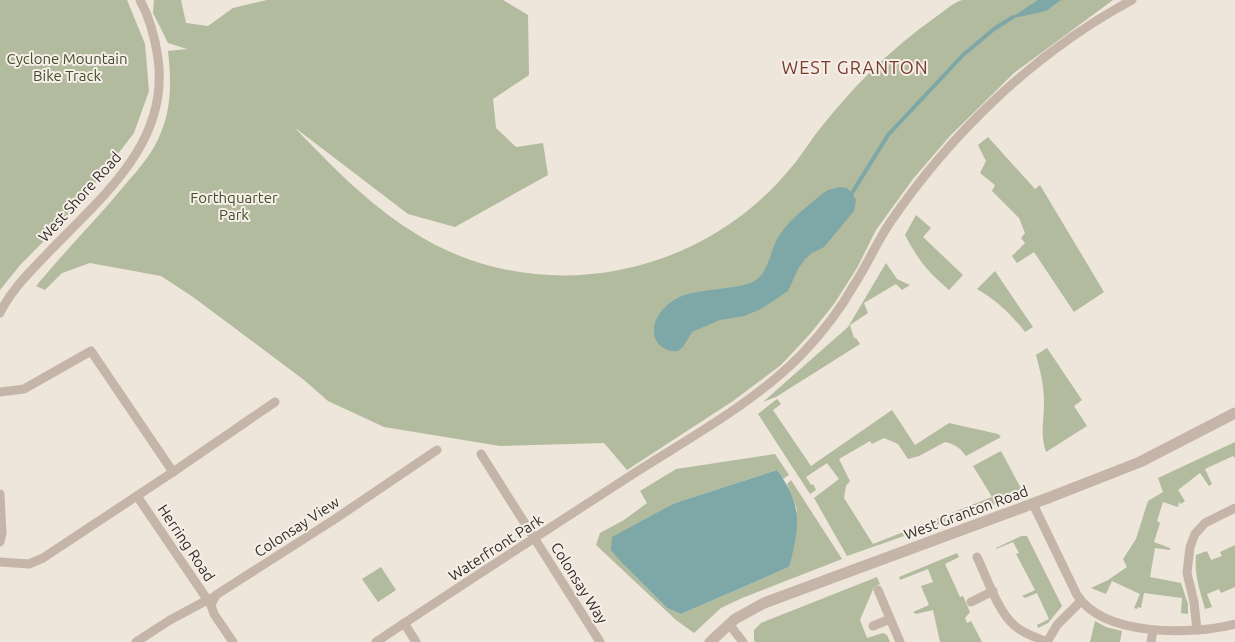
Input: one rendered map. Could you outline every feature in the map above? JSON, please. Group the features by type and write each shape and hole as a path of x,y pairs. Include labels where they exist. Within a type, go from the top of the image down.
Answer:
{"street":[{"name":"West Shore Road","path":"0,313 10,296 31,272 129,166 147,135 158,102 160,77 156,40 140,0"},
{"name":"Waterfront Park","path":"376,642 722,417 782,374 826,327 854,285 902,205 967,127 1030,68 1062,44 1132,0"},
{"path":"0,392 24,389 91,351 174,472"},
{"path":"0,562 29,564 43,558 174,472 275,402"},
{"name":"West Granton Road","path":"710,642 729,624 744,614 775,599 1033,504 1140,462 1235,413"},
{"name":"Colonsay View","path":"209,602 216,595 335,519 437,450"},
{"name":"Colonsay Way","path":"481,454 600,642"},
{"path":"0,494 2,533 0,542"},
{"name":"Herring Road","path":"137,496 209,602"},
{"path":"1033,504 1081,601 1093,611 1106,618 1152,630 1197,630 1235,624"},
{"path":"1197,630 1194,602 1187,573 1190,547 1195,534 1205,523 1235,508"},
{"path":"977,557 1004,612 1016,627 1047,642 1057,624 1081,601"},
{"path":"878,590 900,642"},
{"path":"971,602 993,591"},
{"path":"136,642 170,620 209,602 214,614 233,642"},
{"path":"873,626 890,619"},
{"path":"404,623 416,642"},
{"path":"729,624 743,642"},
{"path":"1151,642 1152,630"}],"green space":[{"name":"Cyclone Mountain Bike Track","path":"0,0 127,0 145,44 149,91 134,133 94,185 55,230 21,264 0,290"},
{"name":"Forthquarter Park","path":"154,0 181,0 186,23 208,26 233,8 267,0 503,0 528,15 529,75 493,99 496,128 516,147 543,143 548,175 455,227 408,214 294,127 363,195 410,230 457,255 507,270 559,275 610,272 661,259 708,237 751,208 797,161 818,131 871,71 917,31 958,1 1113,0 1014,73 949,137 913,179 876,230 857,268 834,304 810,334 781,365 733,401 627,470 604,443 500,446 384,427 328,401 304,380 193,297 161,276 90,263 62,273 45,290 36,286 141,167 155,146 162,130 168,110 170,91 168,51 187,49 168,43 153,13"},
{"path":"988,137 1035,189 1040,185 1104,292 1074,312 1034,252 1017,263 1012,256 1025,243 1021,238 1025,233 1019,218 992,191 995,185 980,173 986,161 978,145"},
{"path":"916,215 931,228 923,237 963,275 949,290 924,265 905,235"},
{"path":"886,263 897,279 910,285 902,290 896,284 864,303 868,313 850,325 854,338 860,344 776,397 763,402 848,327"},
{"path":"995,271 1033,327 1025,332 1003,308 977,289"},
{"path":"1047,348 1082,400 1074,406 1087,426 1046,452 1043,433 1043,390 1036,355"},
{"path":"777,399 781,404 773,410 811,466 892,410 915,445 949,423 998,434 1001,437 966,456 957,447 945,442 919,456 908,459 898,444 884,438 872,444 870,441 839,459 850,481 846,486 844,498 873,544 992,497 973,466 1001,451 1024,494 847,556 814,498 839,479 827,463 806,477 816,490 810,494 758,414"},
{"path":"1235,442 1235,458 1233,456 1205,469 1212,484 1209,486 1200,473 1178,490 1185,501 1181,504 1179,502 1178,507 1163,502 1157,521 1160,523 1154,542 1170,548 1170,550 1155,548 1150,577 1181,583 1188,604 1188,614 1181,613 1182,598 1144,593 1141,608 1138,607 1137,609 1134,608 1140,594 1112,581 1106,594 1091,588 1108,580 1127,567 1123,559 1136,539 1148,501 1163,492 1158,478"},
{"path":"775,454 789,475 783,479 777,470 675,503 656,514 623,564 667,608 681,614 789,567 797,509 787,484 791,480 842,559 721,608 694,633 676,620 596,545 600,533 624,520 647,503 640,491 676,469"},
{"path":"1021,536 1027,536 1062,606 1048,623 1038,628 1037,625 1049,619 1037,593 1025,598 1022,596 1035,590 1016,554 1019,553 1013,542 996,549"},
{"path":"1235,545 1235,587 1221,593 1219,589 1207,594 1212,607 1205,609 1199,589 1196,555 1207,551 1211,560 1222,556 1220,552"},
{"path":"957,553 959,557 945,564 960,597 963,596 970,612 965,618 967,623 971,621 982,642 940,642 933,610 916,614 913,612 929,605 921,586 933,582 928,569 900,580 899,577"},
{"path":"381,567 396,590 378,602 362,579"},
{"path":"877,577 880,584 874,587 860,620 867,638 883,633 887,635 890,642 755,642 754,630 761,623"},
{"path":"1095,621 1106,627 1122,631 1120,642 1090,642"}],"water":[{"path":"1038,0 1061,0 1046,11 1009,19"},
{"path":"840,187 847,188 852,193 856,200 854,211 824,247 805,259 788,291 761,309 744,316 720,320 692,332 683,347 678,351 665,349 657,342 654,331 655,324 659,314 668,305 690,293 741,286 756,280 765,270 777,239 790,222 822,194 828,190"},
{"path":"777,470 791,495 797,517 797,528 789,567 681,614 667,608 611,550 612,537 675,503"}],"waterway":[{"path":"852,193 888,135 963,55 994,29 1013,17"}],"district":[{"name":"WEST GRANTON","path":"855,68"}]}
